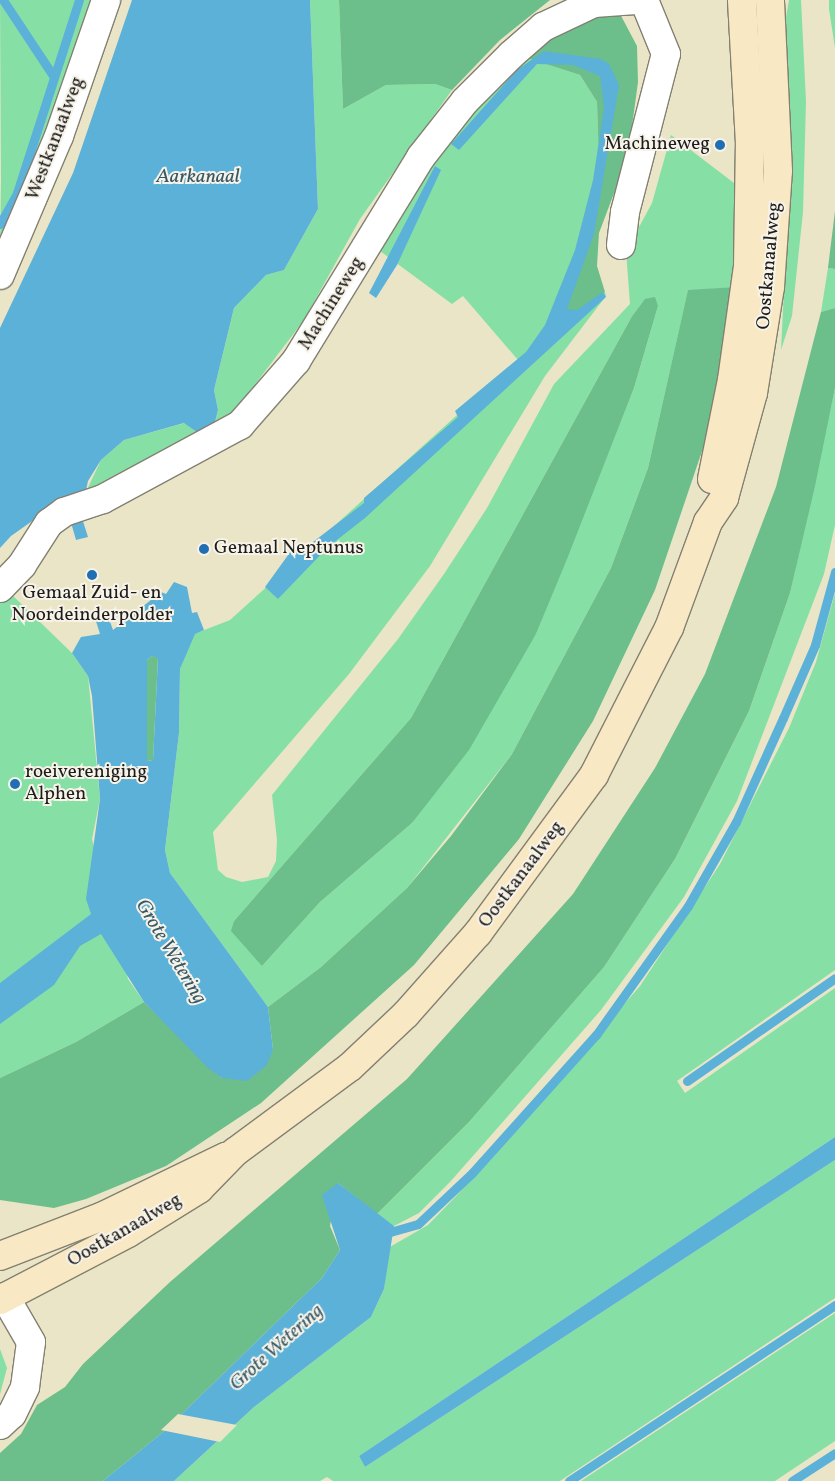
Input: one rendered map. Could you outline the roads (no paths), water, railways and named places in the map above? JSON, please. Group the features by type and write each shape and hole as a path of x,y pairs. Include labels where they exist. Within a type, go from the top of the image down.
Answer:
{"main road":[{"name":"Oostkanaalweg","path":"708,522 708,494 724,431 748,266 751,152 742,0"},
{"name":"Oostkanaalweg","path":"3,1298 128,1233 199,1189 235,1152 350,1067 406,1014 519,882 594,775 625,720 668,628 708,522 724,498 737,456 770,287 778,171 770,0"},
{"name":"Oostkanaalweg","path":"0,1256 103,1216 235,1152"}],"street":[{"name":"Westkanaalweg","path":"0,275 60,136 106,0"},
{"name":"Machineweg","path":"0,588 22,565 48,523 240,425 296,361 421,157 465,101 543,27 594,3 636,0"},
{"path":"621,245 625,212 666,54 644,0"},
{"name":"Oostkanaalweg","path":"0,1425 12,1414 24,1387 31,1342 3,1298"}],"water":[{"name":"Aarkanaal","path":"132,0 310,0 318,209 284,270 266,275 234,308 214,390 218,410 213,430 201,435 184,423 124,440 101,460 88,481 81,515 88,537 76,540 70,519 52,507 11,536 11,563 0,574 0,328 73,173"},
{"path":"544,51 601,59 609,64 619,85 594,234 567,309 577,310 603,292 606,297 365,518 328,547 278,599 265,587 291,551 309,545 364,503 364,498 458,417 455,411 526,352 545,325 575,250 593,180 604,108 600,76 573,65 537,64 459,150 451,144 517,70"},
{"path":"435,166 441,170 397,265 376,298 369,293"},
{"name":"Grote Wetering","path":"174,582 187,587 192,613 197,612 204,630 195,634 180,669 179,733 165,850 170,873 268,1007 273,1049 267,1065 247,1081 222,1078 208,1068 144,1002 101,934 80,946 54,985 0,1024 0,983 91,914 86,899 100,799 92,696 88,676 72,653 81,637 100,634 95,618 108,616 113,630 161,592 166,594","holes":["152,656 158,658 153,760 147,761 147,660"]},
{"path":"835,1137 835,1160 365,1467 359,1456"},
{"name":"Grote Wetering","path":"338,1183 394,1226 384,1289 371,1317 254,1407 174,1481 103,1481 163,1432 322,1278 340,1250 322,1195"}],"waterway":[{"path":"3,0 54,77"},
{"path":"0,224 17,193 79,0"},
{"path":"383,1234 418,1224 472,1173 596,1035 688,906 736,822 783,718 815,645 835,572"},
{"path":"687,1081 835,978"},
{"path":"569,1481 835,1305"},
{"path":"792,1481 835,1453"}],"place":[{"name":"Machineweg","path":"720,145"},
{"name":"Gemaal Neptunus","path":"204,549"},
{"name":"Gemaal Zuid- en Noordeinderpolder","path":"92,575"},
{"name":"roeivereniging Alphen","path":"15,784"}]}
